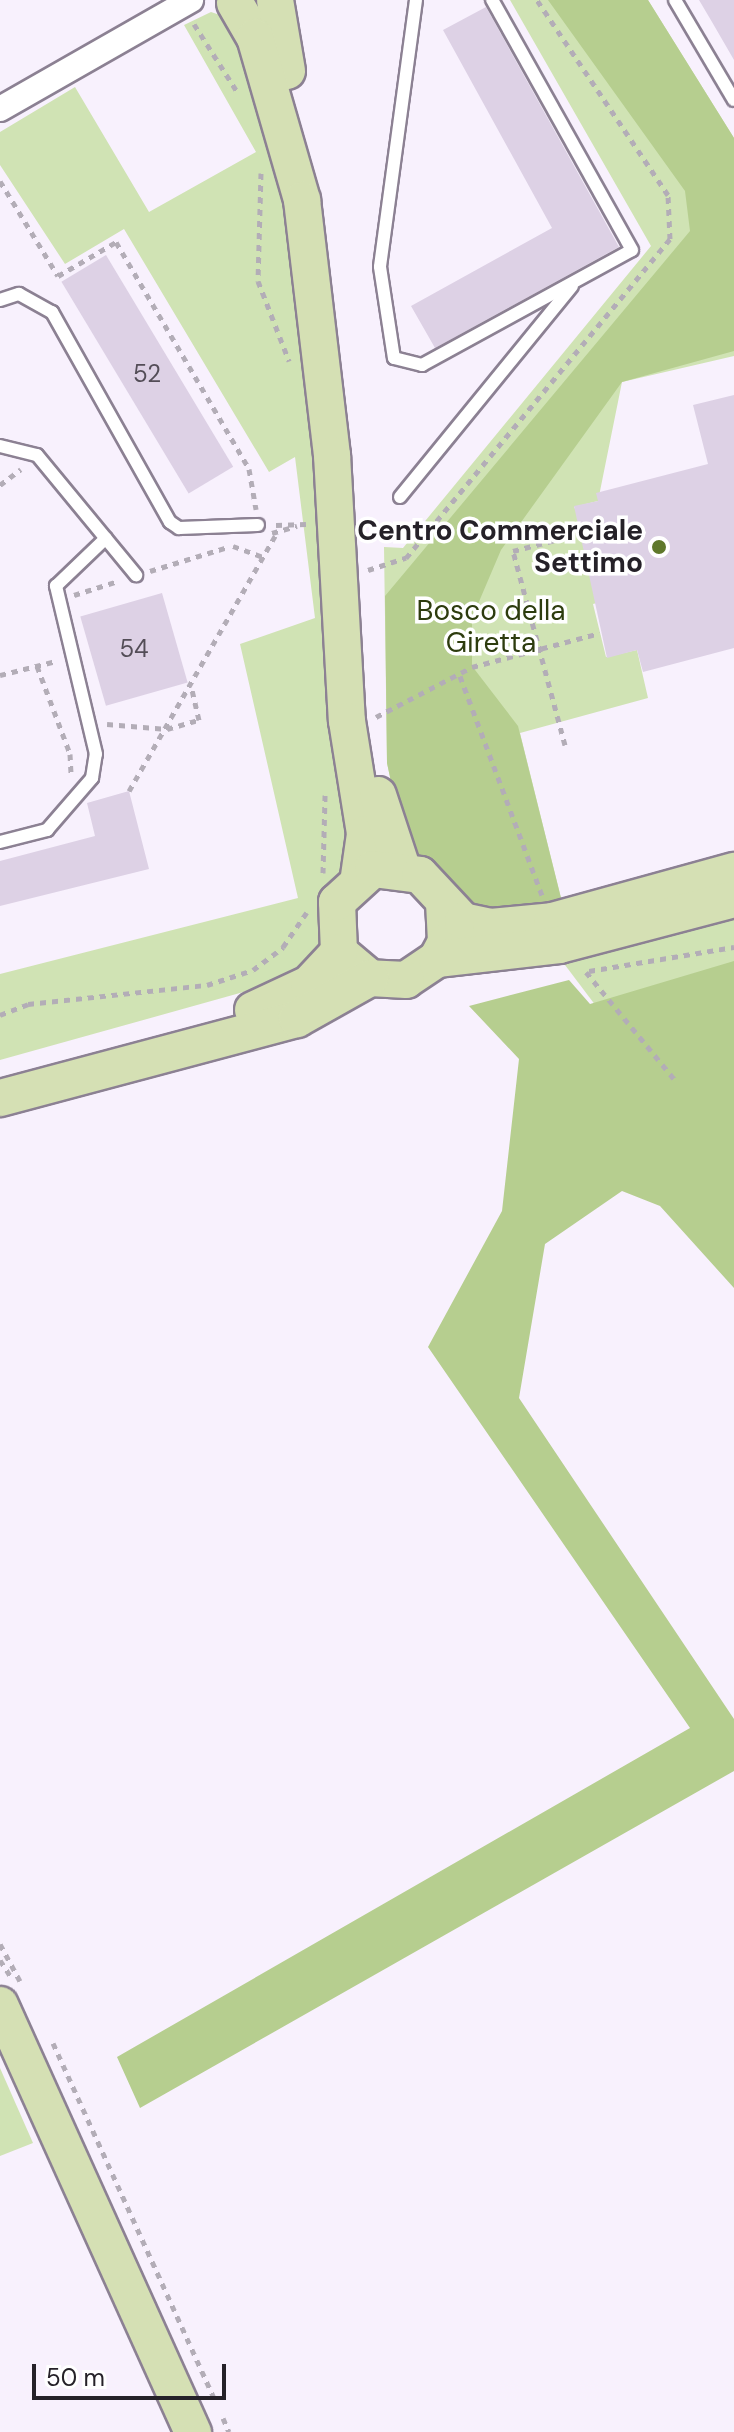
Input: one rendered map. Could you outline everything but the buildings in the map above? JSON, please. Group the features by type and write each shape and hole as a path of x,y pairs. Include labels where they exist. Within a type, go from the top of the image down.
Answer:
{"street":[{"path":"275,0 276,28 321,197 338,314 369,718 385,833 402,868"},
{"path":"0,109 185,1"},
{"path":"241,1 260,49 302,200 332,455 347,721 365,834 359,876 332,918 339,952 370,978"},
{"path":"359,876 402,868 420,875 463,921 557,942 734,871"},
{"path":"0,1098 297,1019 370,978 406,980 437,959 557,942 734,899"},
{"path":"437,959 446,942 444,902"},
{"path":"0,1078 273,1004 321,975 339,952"},
{"path":"11,1996 193,2432"}],"lane":[{"path":"416,0 380,267 394,358 422,365 632,250 492,0"},
{"path":"675,0 734,100"},
{"path":"400,497 576,280"},
{"path":"0,300 19,294 52,312 170,522 179,528 260,531"},
{"path":"0,446 37,455 136,575"},
{"path":"0,842 47,830 73,806 92,778 90,722 57,600 62,575 106,538"}],"path":[{"path":"185,1 241,98"},
{"path":"261,165 258,281 292,369"},
{"path":"0,181 58,276 116,242 249,469 260,531"},
{"path":"312,511 315,539"},
{"path":"260,531 277,532 303,524"},
{"path":"260,531 313,524"},
{"path":"129,791 191,689 277,532"},
{"path":"565,745 513,551 574,535"},
{"path":"57,600 247,541"},
{"path":"232,546 264,557"},
{"path":"369,718 460,676 539,649 600,633"},
{"path":"0,675 73,657"},
{"path":"37,666 70,754 67,783"},
{"path":"460,676 557,942 586,972 676,1081"},
{"path":"90,722 167,729 199,720 191,689"},
{"path":"318,885 325,778"},
{"path":"0,1015 28,1004 207,985 253,970 283,947 312,900"},
{"path":"586,972 734,947"},
{"path":"0,1944 11,1996"},
{"path":"45,2028 229,2432"}],"green space":[{"name":"Bosco della Giretta","path":"510,0 648,0 734,138 734,356 622,382 598,501 574,507 623,596 593,604 606,657 637,650 648,698 520,733 563,906 405,847 387,763 384,547 403,548 651,246"},
{"name":"Bosco della Giretta","path":"548,0 648,0 734,138 734,351 622,382 501,550 472,618 472,666 518,726 563,906 474,915 431,862 405,847 387,763 385,596 690,231 685,191"},
{"path":"211,12 229,18 244,42 287,181 317,403 351,862 322,949 294,978 0,1060 0,974 298,898 240,644 315,618 295,457 269,472 124,229 65,264 0,165 0,132 75,87 149,212 256,152 184,25"},
{"path":"734,914 734,1189 562,961"},
{"path":"734,961 734,1288 660,1206 622,1191 545,1244 519,1398 734,1719 734,1771 140,2108 117,2057 690,1728 428,1347 502,1211 519,1059 469,1006 569,980 590,1004"},
{"path":"0,2068 33,2143 0,2156"}],"place":[{"name":"Centro Commerciale Settimo","path":"659,547"}]}
